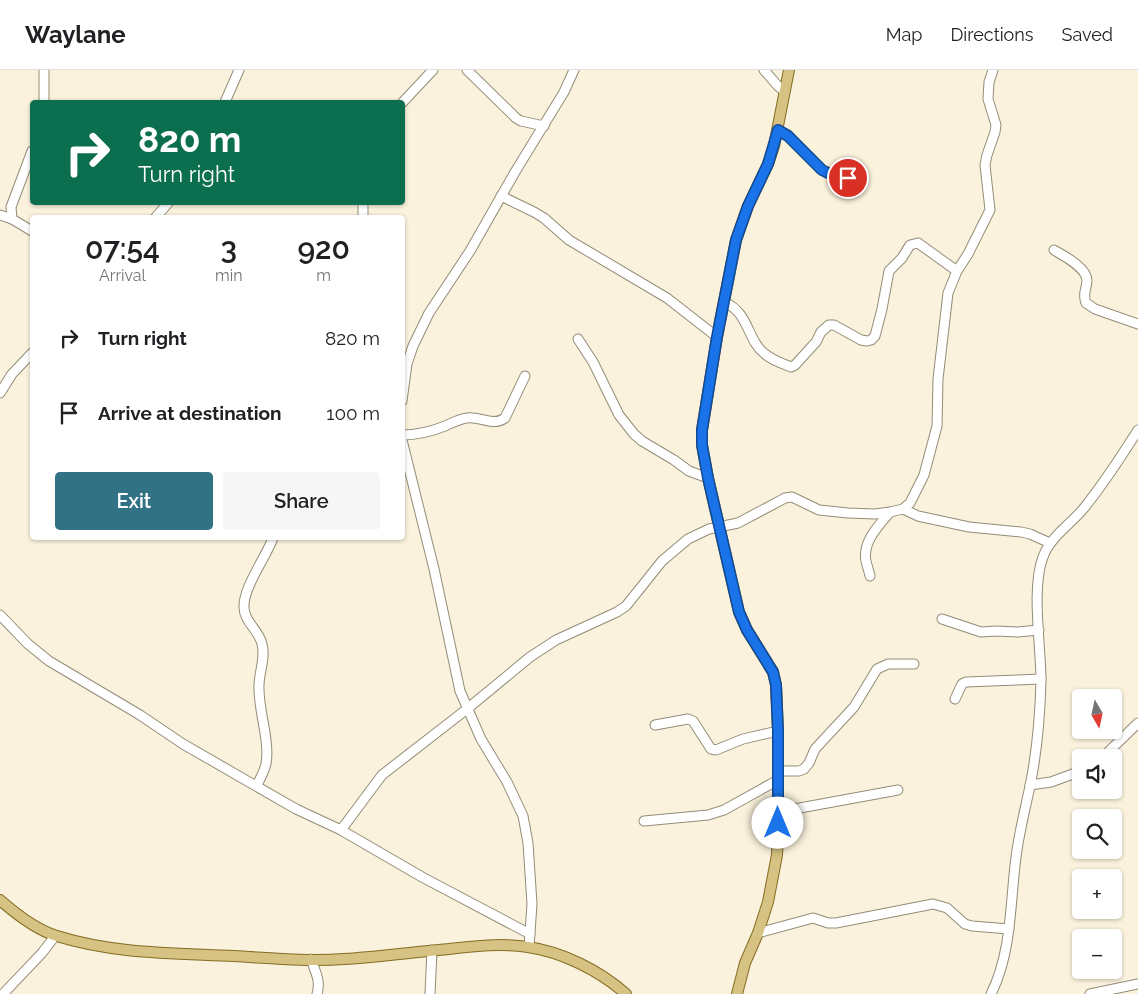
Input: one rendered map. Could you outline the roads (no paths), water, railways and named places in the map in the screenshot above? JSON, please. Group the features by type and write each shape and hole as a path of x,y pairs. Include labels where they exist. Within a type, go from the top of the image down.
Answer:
{"main road":[{"path":"737,994 768,902 777,856 778,731 776,685 773,672 747,630 739,612 708,478 702,445 702,430 717,337 739,227 768,164 778,130 789,70"},
{"path":"0,900 17,915 56,936 96,946 139,951 341,960 478,946 504,945 529,947 580,964 608,980 626,994"}],"street":[{"path":"44,70 44,100"},
{"path":"226,100 239,70"},
{"path":"405,100 433,70"},
{"path":"467,70 516,118 521,121 544,126"},
{"path":"405,362 429,312 470,251 564,92 574,70"},
{"path":"764,70 784,90"},
{"path":"341,830 382,775 468,709 530,657 546,646 626,606 662,561 688,538 700,532 738,523 786,498 792,497 819,510 848,513 875,514 890,512 903,509 910,503 924,475 937,426 938,379 944,312 948,293 957,271 968,254 990,210 986,165 996,125 988,99 988,82 993,70"},
{"path":"778,130 788,136 822,170 861,182"},
{"path":"12,219 11,207 30,156"},
{"path":"501,196 534,212 569,240 666,298 717,337"},
{"path":"158,215 166,205"},
{"path":"0,215 11,207"},
{"path":"0,215 30,229"},
{"path":"724,302 733,305 741,314 751,335 764,354 791,367 816,342 824,327 829,325 834,325 861,340 871,340 875,336 889,271 902,258 910,245 918,243 957,271"},
{"path":"1054,250 1083,271 1087,278 1083,296 1086,304 1138,324"},
{"path":"578,339 594,362 619,415 634,434 689,471 708,478"},
{"path":"0,393 12,374 30,355"},
{"path":"405,435 416,435 432,431 466,418 500,422 505,418 525,376"},
{"path":"991,994 997,982 1005,953 1017,849 1030,785 1040,711 1038,575 1043,556 1050,543 1082,510 1108,476 1138,430"},
{"path":"405,452 434,569 460,691 480,739 507,782 523,816 528,843 532,904 529,947"},
{"path":"903,509 918,516 969,527 1030,534 1050,543"},
{"path":"870,576 866,561 866,549 869,540 890,512"},
{"path":"257,786 263,773 267,753 258,690 263,655 262,643 246,617 244,607 245,594 272,540"},
{"path":"0,615 28,644 49,662 140,715 183,744 296,809 341,830 422,877 530,934"},
{"path":"942,619 981,632 1039,630"},
{"path":"644,821 708,815 724,810 778,776 804,769 815,749 854,708 877,669 888,664 914,664"},
{"path":"955,699 962,684 966,682 1041,679"},
{"path":"655,725 688,719 693,721 711,749 716,750 744,738 778,731"},
{"path":"1111,749 1138,723"},
{"path":"1030,785 1051,782 1072,774"},
{"path":"778,812 898,790"},
{"path":"758,934 813,918 836,924 933,904 947,908 965,924 1008,928"},
{"path":"3,994 56,936"},
{"path":"430,994 432,950"},
{"path":"311,959 319,979 320,986 317,994"},
{"path":"1090,994 1138,984"}]}
